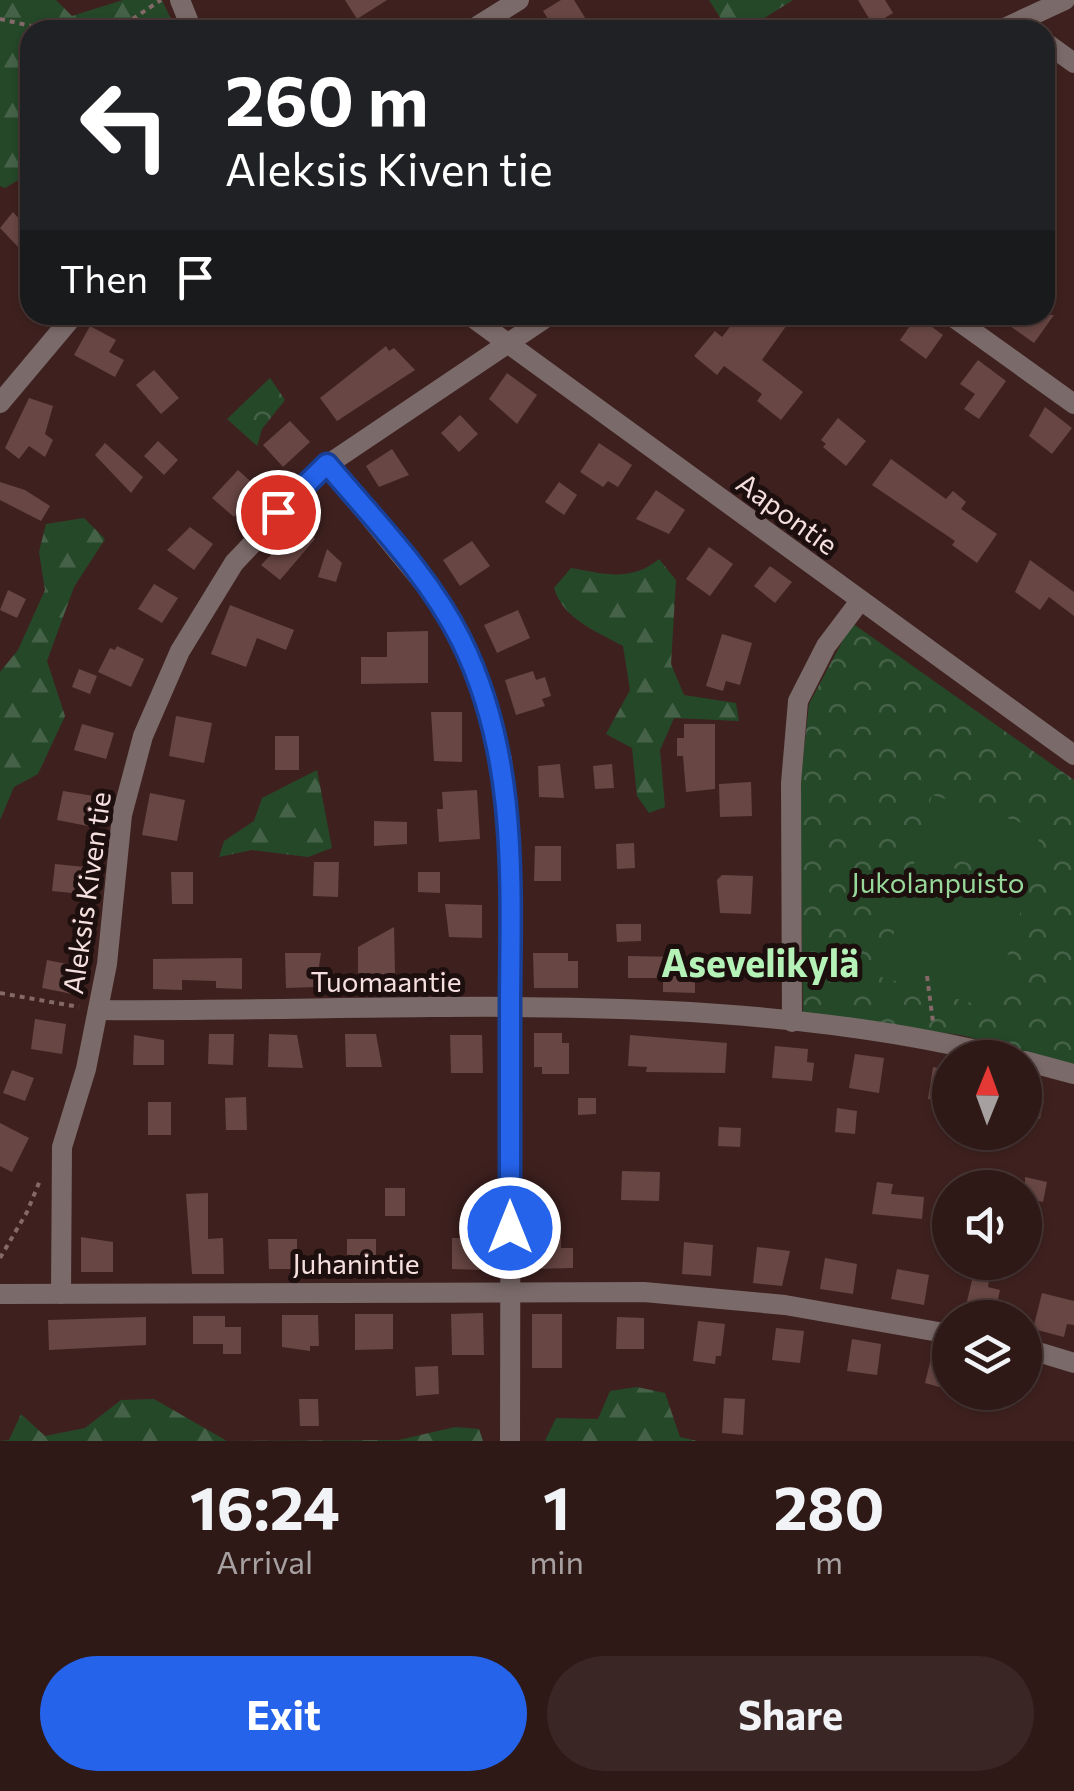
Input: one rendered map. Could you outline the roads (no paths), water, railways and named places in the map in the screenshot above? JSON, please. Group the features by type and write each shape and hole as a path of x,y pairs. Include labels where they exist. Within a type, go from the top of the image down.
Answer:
{"street":[{"path":"487,20 519,0"},
{"path":"1027,20 1065,0"},
{"path":"0,403 66,325"},
{"name":"Aapontie","path":"483,325 1074,755"},
{"name":"Aleksis Kiven tie","path":"61,1294 62,1147 86,1069 87,1014 107,964 122,815 156,702 186,639 234,563 327,464 534,325"},
{"path":"964,325 1074,404"},
{"path":"327,464 429,585 460,638 486,699 507,790 510,1441"},
{"path":"792,1022 791,782 798,701 826,646 860,602"},
{"name":"Tuomaantie","path":"87,1014 510,1009 792,1022 932,1041"},
{"path":"1042,1066 1074,1074"},
{"name":"Juhanintie","path":"0,1294 644,1292 785,1305 932,1331"},
{"path":"1042,1353 1074,1363"}],"district":[{"name":"Asevelikylä","path":"760,964"}],"park label":[{"name":"Jukolanpuisto","path":"938,883"}]}
